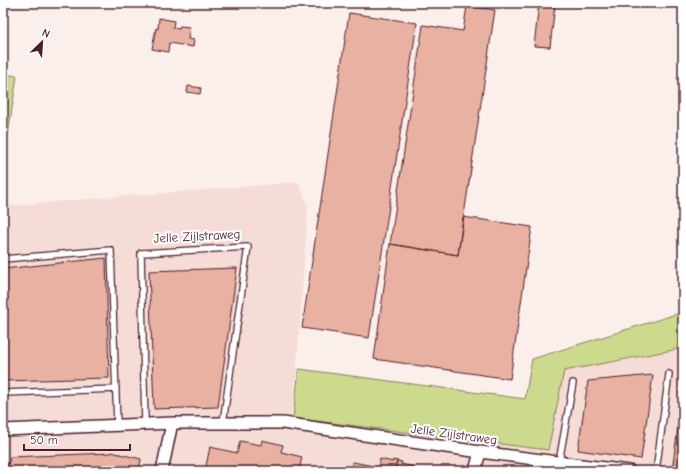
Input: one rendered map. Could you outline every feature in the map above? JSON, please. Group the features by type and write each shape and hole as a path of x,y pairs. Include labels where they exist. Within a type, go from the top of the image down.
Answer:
{"street":[{"name":"Jelle Zijlstraweg","path":"3,430 172,423 283,423 480,452 629,471"},
{"path":"162,471 172,423"},
{"path":"475,471 480,452"}],"lane":[{"name":"Jelle Zijlstraweg","path":"146,424 141,253 248,247 223,423"},
{"path":"3,259 111,250 117,425"},
{"path":"656,471 669,374"},
{"path":"559,462 573,383"},
{"path":"3,393 116,389"},
{"path":"536,471 538,459"}],"shaded area":[{"path":"298,182 308,207 293,418 548,450 564,371 683,348 683,471 3,471 3,206"}],"green space":[{"path":"3,74 17,76 3,167"},
{"path":"683,312 683,348 564,371 548,450 293,418 299,369 525,399 532,359"}],"building":[{"path":"539,3 555,5 550,47 534,46"},
{"path":"467,6 495,10 458,255 390,244 423,25 463,31"},
{"path":"349,13 417,23 369,338 302,328"},
{"path":"159,18 174,21 173,28 179,29 180,26 190,27 188,39 194,40 193,47 169,43 168,52 152,49 156,28 158,29"},
{"path":"188,86 201,88 200,94 187,92"},
{"path":"463,217 532,227 510,379 374,359 390,244 458,255"},
{"path":"106,258 109,378 3,381 3,269"},
{"path":"237,268 218,407 154,409 149,271"},
{"path":"653,375 641,459 578,450 588,381"},
{"path":"683,390 683,465 673,464"},
{"path":"262,440 283,445 281,452 302,457 299,471 205,471 210,447 237,453 240,441 261,445"},
{"path":"111,452 141,459 139,471 7,471 10,457"},
{"path":"380,459 393,462 393,460 397,461 395,471 351,471 353,462 378,467"},
{"path":"397,461 402,462 401,464 414,467 413,471 395,471"}]}
